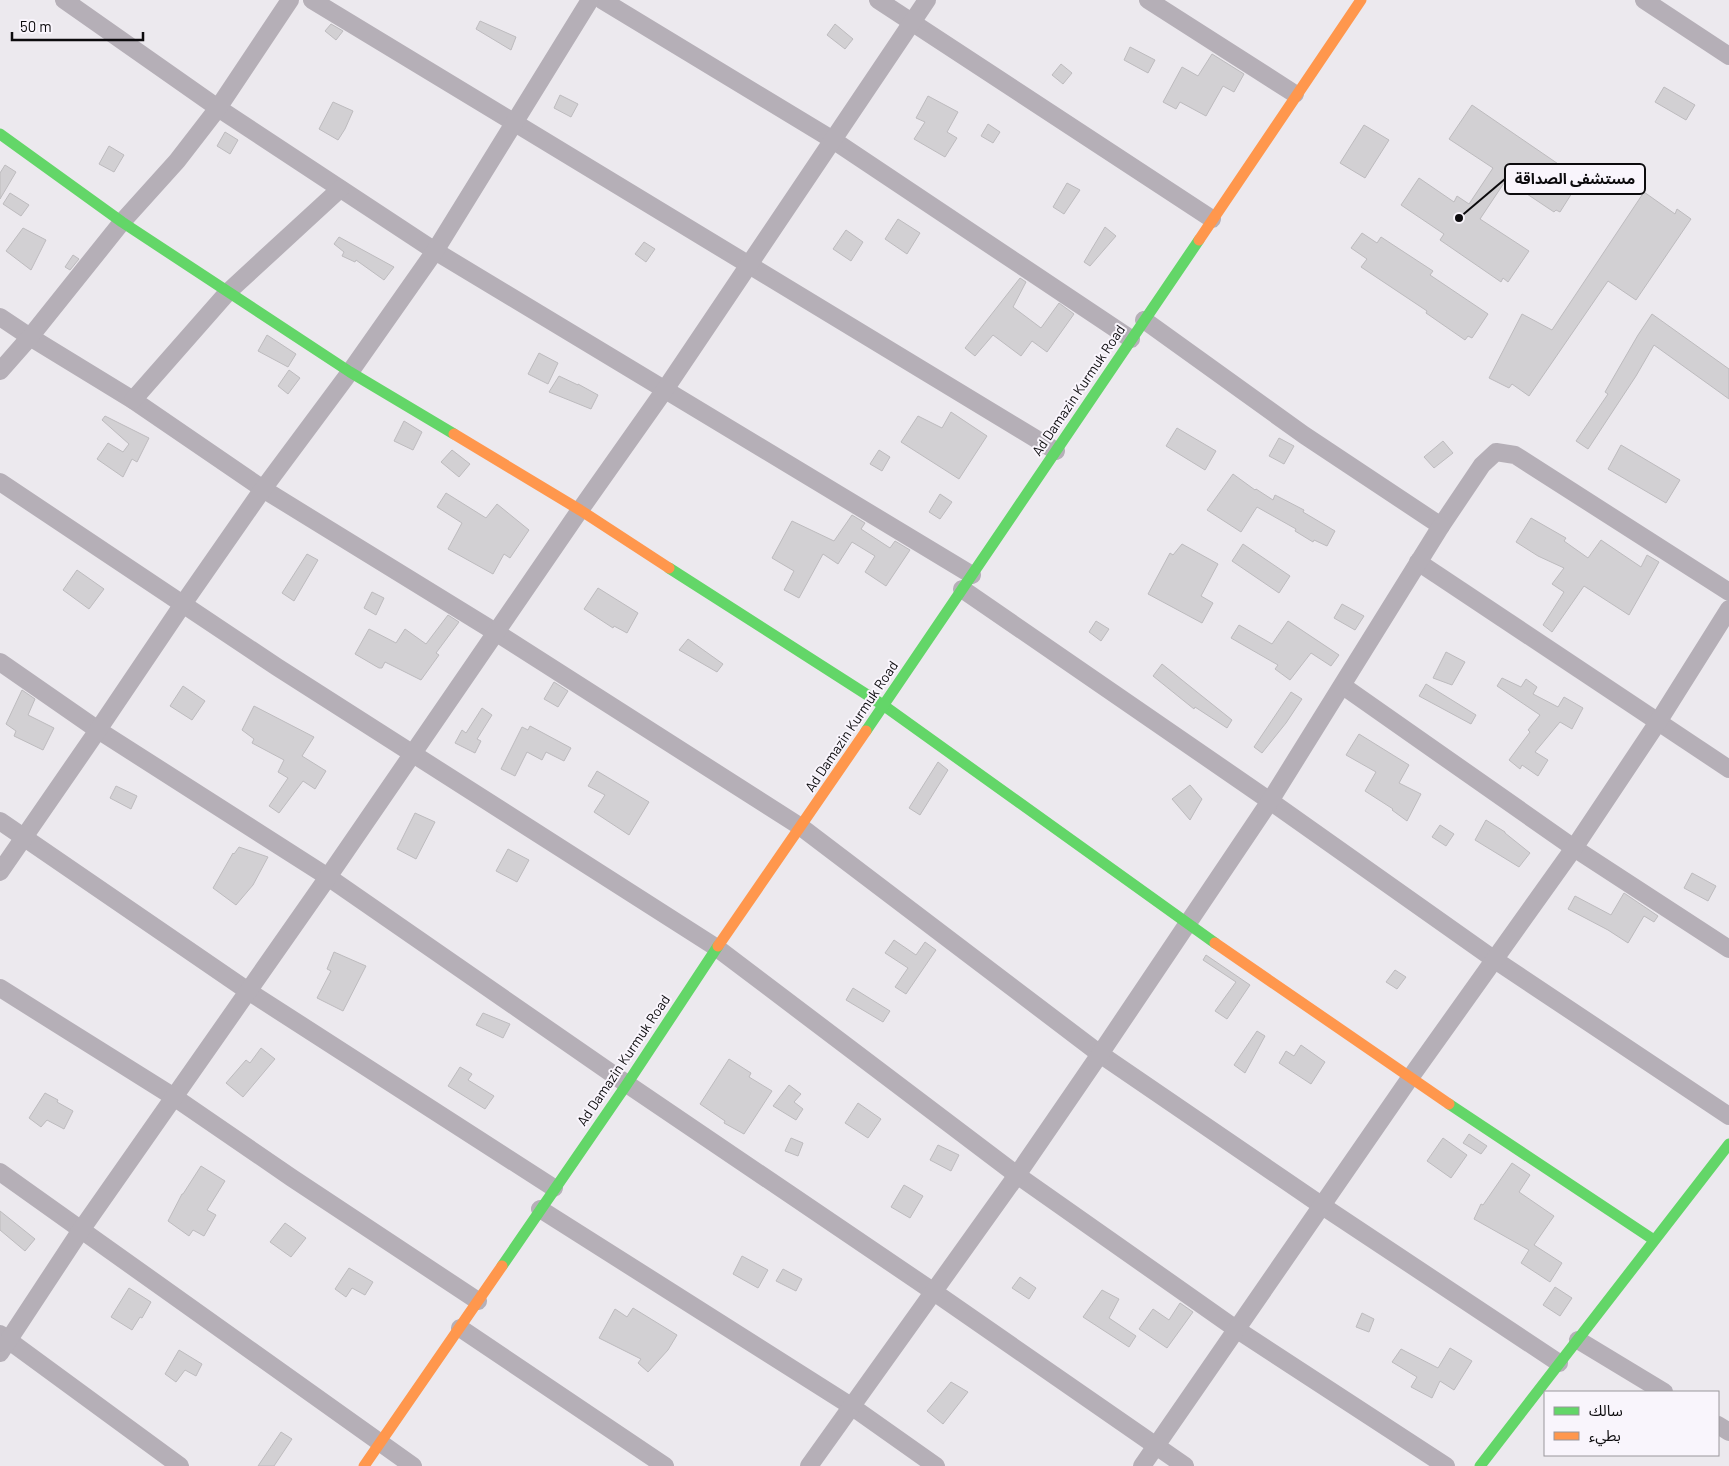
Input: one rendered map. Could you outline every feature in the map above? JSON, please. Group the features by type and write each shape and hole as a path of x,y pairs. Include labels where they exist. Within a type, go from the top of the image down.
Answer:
{"main road":[{"name":"Ad Damazin Kurmuk Road","path":"364,1466 801,827 1295,94 1361,0"},
{"path":"0,134 122,222 350,372 580,510 883,705 1187,924 1410,1078 1654,1240"},
{"path":"1480,1466 1729,1144"}],"street":[{"path":"64,0 218,108 435,251 664,390 967,582 1270,801 1495,960 1729,1116"},
{"path":"0,371 30,337 122,222 178,161 218,108 290,0"},
{"path":"312,0 1056,451"},
{"path":"0,872 182,604 435,251 590,0"},
{"path":"602,0 833,140 1131,339"},
{"path":"878,0 1212,219"},
{"path":"180,1466 3,1342 413,755 750,265 927,0"},
{"path":"1148,0 1295,94"},
{"path":"1644,0 1729,56"},
{"path":"134,400 228,292 340,189"},
{"path":"0,317 134,400 263,489 497,632 801,827 1100,1054 1321,1206 1560,1364"},
{"path":"1144,320 1304,435 1441,526"},
{"path":"809,1466 1017,1175 1100,1054 1270,801 1418,562 1482,465 1496,452 1515,455 1729,592"},
{"path":"0,482 413,755 717,948 1017,1175 1236,1329 1446,1466"},
{"path":"1418,562 1729,769"},
{"path":"1142,1466 1410,1078 1574,848 1658,722 1729,609"},
{"path":"0,662 98,730 328,878 1185,1466"},
{"path":"1342,686 1574,848 1729,949"},
{"path":"0,821 248,991 554,1188"},
{"path":"0,988 174,1097 292,1178 478,1301"},
{"path":"0,1172 413,1466"},
{"path":"540,1209 851,1406 936,1466"},
{"path":"460,1328 665,1466"},
{"path":"1578,1340 1662,1391"}],"building":[{"path":"480,21 516,37 511,50 476,29"},
{"path":"331,24 343,31 336,40 325,31"},
{"path":"835,24 853,39 845,49 827,35"},
{"path":"1130,47 1155,60 1148,73 1124,60"},
{"path":"1212,54 1244,74 1234,92 1223,86 1206,116 1180,102 1176,109 1163,102 1182,67 1198,76"},
{"path":"1061,64 1072,73 1063,84 1052,75"},
{"path":"1664,87 1695,105 1686,120 1655,102"},
{"path":"560,95 578,104 571,117 554,108"},
{"path":"928,96 958,112 947,132 957,138 945,157 914,139 925,122 916,118"},
{"path":"333,102 353,111 338,140 319,129"},
{"path":"1472,105 1567,170 1570,165 1584,174 1560,212 1556,210 1554,212 1506,180 1480,219 1529,251 1508,282 1503,278 1501,282 1440,240 1444,234 1401,205 1419,178 1454,202 1457,196 1469,204 1493,168 1449,139"},
{"path":"988,124 1000,132 993,143 981,136"},
{"path":"1364,125 1389,140 1365,178 1340,163"},
{"path":"225,132 238,140 230,154 217,146"},
{"path":"109,146 124,155 114,172 99,164"},
{"path":"5,165 16,172 0,199 0,173"},
{"path":"1067,183 1080,190 1064,214 1053,207"},
{"path":"1644,192 1675,214 1677,209 1691,219 1636,300 1608,281 1529,396 1512,384 1509,388 1489,378 1522,314 1552,330"},
{"path":"10,193 29,205 21,216 3,204"},
{"path":"898,219 920,233 907,254 885,239"},
{"path":"1105,227 1116,236 1090,266 1084,262"},
{"path":"23,228 46,240 31,270 6,251"},
{"path":"846,230 863,242 851,261 833,249"},
{"path":"1362,233 1377,243 1381,237 1433,271 1430,275 1488,314 1472,338 1468,336 1465,340 1426,313 1427,311 1361,267 1367,259 1351,248"},
{"path":"339,237 394,267 384,280 356,260 355,262 342,256 344,252 334,244"},
{"path":"644,242 655,249 646,262 635,254"},
{"path":"73,255 79,259 70,270 65,267"},
{"path":"1020,278 1026,282 1013,307 1041,328 1059,303 1074,314 1047,352 1032,341 1021,356 993,335 975,356 965,348"},
{"path":"1652,314 1729,369 1729,399 1654,345 1588,449 1576,441 1608,394 1605,392"},
{"path":"267,335 296,354 288,367 258,351"},
{"path":"539,353 558,363 548,384 528,374"},
{"path":"289,370 300,378 288,394 278,386"},
{"path":"559,376 598,395 591,409 549,392"},
{"path":"951,412 987,436 959,479 901,442 918,416 942,428"},
{"path":"105,416 149,438 137,462 132,459 123,477 97,459 108,443 123,452 129,444 102,420"},
{"path":"404,421 422,432 413,450 394,441"},
{"path":"1177,428 1216,451 1205,470 1166,446"},
{"path":"1279,438 1294,446 1284,464 1269,456"},
{"path":"1443,441 1453,453 1434,468 1424,457"},
{"path":"1621,445 1680,480 1666,503 1608,469"},
{"path":"452,450 470,464 459,477 441,462"},
{"path":"879,450 890,457 882,471 870,464"},
{"path":"1233,474 1255,490 1273,500 1275,495 1304,510 1303,512 1335,531 1327,546 1314,540 1313,542 1295,531 1296,529 1257,507 1241,532 1207,510"},
{"path":"446,493 486,518 497,504 529,530 510,558 504,554 493,574 448,549 462,523 437,507"},
{"path":"940,494 952,502 940,519 929,512"},
{"path":"852,515 865,523 861,529 890,548 895,541 910,550 886,586 865,572 875,556 852,542 838,564 823,554 799,598 784,590 794,571 772,558 792,521 834,541"},
{"path":"1531,518 1566,538 1564,541 1588,558 1601,540 1641,567 1647,555 1659,562 1629,615 1584,586 1552,632 1543,625 1564,592 1552,584 1564,568 1538,556 1516,542"},
{"path":"1182,544 1218,564 1201,596 1213,603 1202,623 1148,594 1170,553 1173,555"},
{"path":"1243,544 1290,576 1279,593 1232,561"},
{"path":"307,554 318,560 294,601 282,593"},
{"path":"77,570 104,589 89,609 63,590"},
{"path":"598,588 638,613 627,633 614,626 613,628 584,609"},
{"path":"372,592 384,598 376,615 364,608"},
{"path":"1342,604 1364,616 1355,630 1334,618"},
{"path":"448,615 459,622 436,653 439,655 421,680 385,662 382,668 379,668 355,654 369,629 396,643 405,629 426,644"},
{"path":"1096,621 1109,629 1101,641 1089,632"},
{"path":"1288,621 1339,655 1331,666 1311,653 1290,680 1275,669 1278,665 1231,638 1239,625 1272,644"},
{"path":"688,639 723,664 717,672 679,650"},
{"path":"1446,652 1465,662 1452,685 1433,678"},
{"path":"1162,664 1232,720 1227,728 1195,707 1194,709 1153,676"},
{"path":"1502,678 1521,687 1526,679 1537,687 1533,694 1558,707 1564,697 1583,708 1572,729 1560,722 1535,752 1548,760 1538,776 1522,765 1520,769 1509,760 1540,715 1497,686"},
{"path":"554,682 568,691 558,707 544,699"},
{"path":"1426,684 1476,715 1471,724 1419,696"},
{"path":"183,686 205,701 192,720 170,706"},
{"path":"22,690 35,699 28,715 54,728 43,750 14,736 16,731 6,724"},
{"path":"1291,692 1302,699 1262,753 1254,747"},
{"path":"254,706 314,737 302,756 326,771 315,789 303,781 279,813 269,806 288,778 278,772 284,760 252,743 254,739 242,730"},
{"path":"482,708 492,715 477,739 481,741 475,753 455,743 462,730 466,733"},
{"path":"530,726 571,748 564,761 546,752 542,760 527,752 515,776 501,769 522,727 528,730"},
{"path":"1359,734 1409,765 1399,783 1421,794 1407,821 1393,809 1365,791 1376,772 1346,755"},
{"path":"938,762 948,770 920,815 909,808"},
{"path":"597,771 649,802 629,835 594,812 605,795 588,786"},
{"path":"1190,785 1202,799 1190,820 1172,799"},
{"path":"116,786 137,796 131,809 110,798"},
{"path":"415,813 435,822 416,859 397,849"},
{"path":"1486,820 1505,832 1530,853 1519,867 1475,840"},
{"path":"1440,825 1454,834 1446,846 1432,837"},
{"path":"239,847 268,857 253,885 236,905 213,888 233,853"},
{"path":"508,849 529,860 517,882 496,871"},
{"path":"1692,873 1716,886 1708,901 1684,888"},
{"path":"1624,893 1658,916 1654,922 1644,916 1628,943 1568,909 1575,896 1611,915"},
{"path":"894,940 916,955 925,942 936,950 906,994 895,987 908,968 885,953"},
{"path":"334,952 366,966 343,1011 317,998 331,971 327,969"},
{"path":"1206,955 1250,985 1227,1019 1215,1011 1236,982 1203,960"},
{"path":"1395,970 1406,977 1397,989 1386,982"},
{"path":"853,988 890,1011 883,1022 846,1000"},
{"path":"483,1013 510,1024 503,1038 476,1025"},
{"path":"1257,1031 1265,1036 1245,1073 1234,1065"},
{"path":"1301,1045 1325,1062 1311,1084 1279,1063 1286,1051 1294,1056"},
{"path":"261,1048 275,1059 243,1097 226,1083 246,1060 250,1063"},
{"path":"729,1059 751,1073 749,1077 772,1091 744,1134 724,1123 725,1121 700,1104"},
{"path":"460,1067 472,1074 468,1080 494,1096 485,1109 448,1086"},
{"path":"789,1085 801,1094 794,1102 803,1109 796,1120 773,1106"},
{"path":"45,1093 73,1111 64,1129 47,1120 41,1127 29,1118"},
{"path":"858,1103 881,1119 868,1138 845,1123"},
{"path":"1469,1134 1487,1146 1481,1154 1463,1143"},
{"path":"791,1138 803,1143 798,1156 785,1151"},
{"path":"1443,1138 1467,1155 1451,1178 1427,1161"},
{"path":"938,1145 959,1155 951,1171 930,1160"},
{"path":"1512,1163 1530,1175 1519,1192 1554,1216 1534,1245 1562,1263 1550,1282 1521,1263 1529,1250 1474,1219 1481,1204 1483,1205"},
{"path":"201,1166 225,1181 207,1210 216,1215 204,1236 193,1230 189,1236 168,1221 182,1194"},
{"path":"904,1185 923,1196 910,1218 891,1207"},
{"path":"0,1211 35,1239 25,1251 0,1230"},
{"path":"285,1223 306,1238 291,1257 270,1242"},
{"path":"742,1256 768,1270 758,1288 733,1274"},
{"path":"349,1268 373,1282 365,1295 352,1288 346,1297 335,1289"},
{"path":"783,1269 802,1279 796,1291 776,1281"},
{"path":"1020,1277 1036,1288 1029,1299 1012,1288"},
{"path":"1555,1287 1572,1298 1560,1316 1543,1305"},
{"path":"129,1288 151,1302 142,1318 140,1317 132,1330 111,1317"},
{"path":"1102,1290 1119,1299 1109,1318 1136,1336 1129,1347 1083,1317"},
{"path":"1180,1303 1193,1312 1167,1348 1139,1329 1153,1309 1169,1320"},
{"path":"633,1308 677,1335 668,1350 648,1372 638,1363 641,1359 599,1338 615,1309 627,1317"},
{"path":"1362,1313 1374,1319 1369,1332 1356,1327"},
{"path":"1450,1348 1472,1361 1454,1390 1440,1381 1432,1398 1411,1387 1417,1377 1392,1362 1401,1349 1438,1368"},
{"path":"179,1350 202,1364 196,1376 185,1370 176,1382 165,1374"},
{"path":"951,1382 968,1392 943,1424 927,1411"},
{"path":"281,1432 292,1439 274,1466 258,1466"}],"traffic: fast":[{"path":"0,134 122,222 350,372 454,434"},
{"path":"866,731 1199,240"},
{"path":"669,568 883,705 1215,943"},
{"path":"502,1266 627,1084 718,946"},
{"path":"1449,1104 1654,1240"},
{"path":"1480,1466 1729,1144"}],"traffic: slow":[{"path":"1199,240 1361,0"},
{"path":"454,434 580,510 669,568"},
{"path":"718,946 866,731"},
{"path":"1215,943 1449,1104"},
{"path":"364,1466 502,1266"}],"place":[{"name":"مستشفى الصداقة","path":"1459,218"}]}
